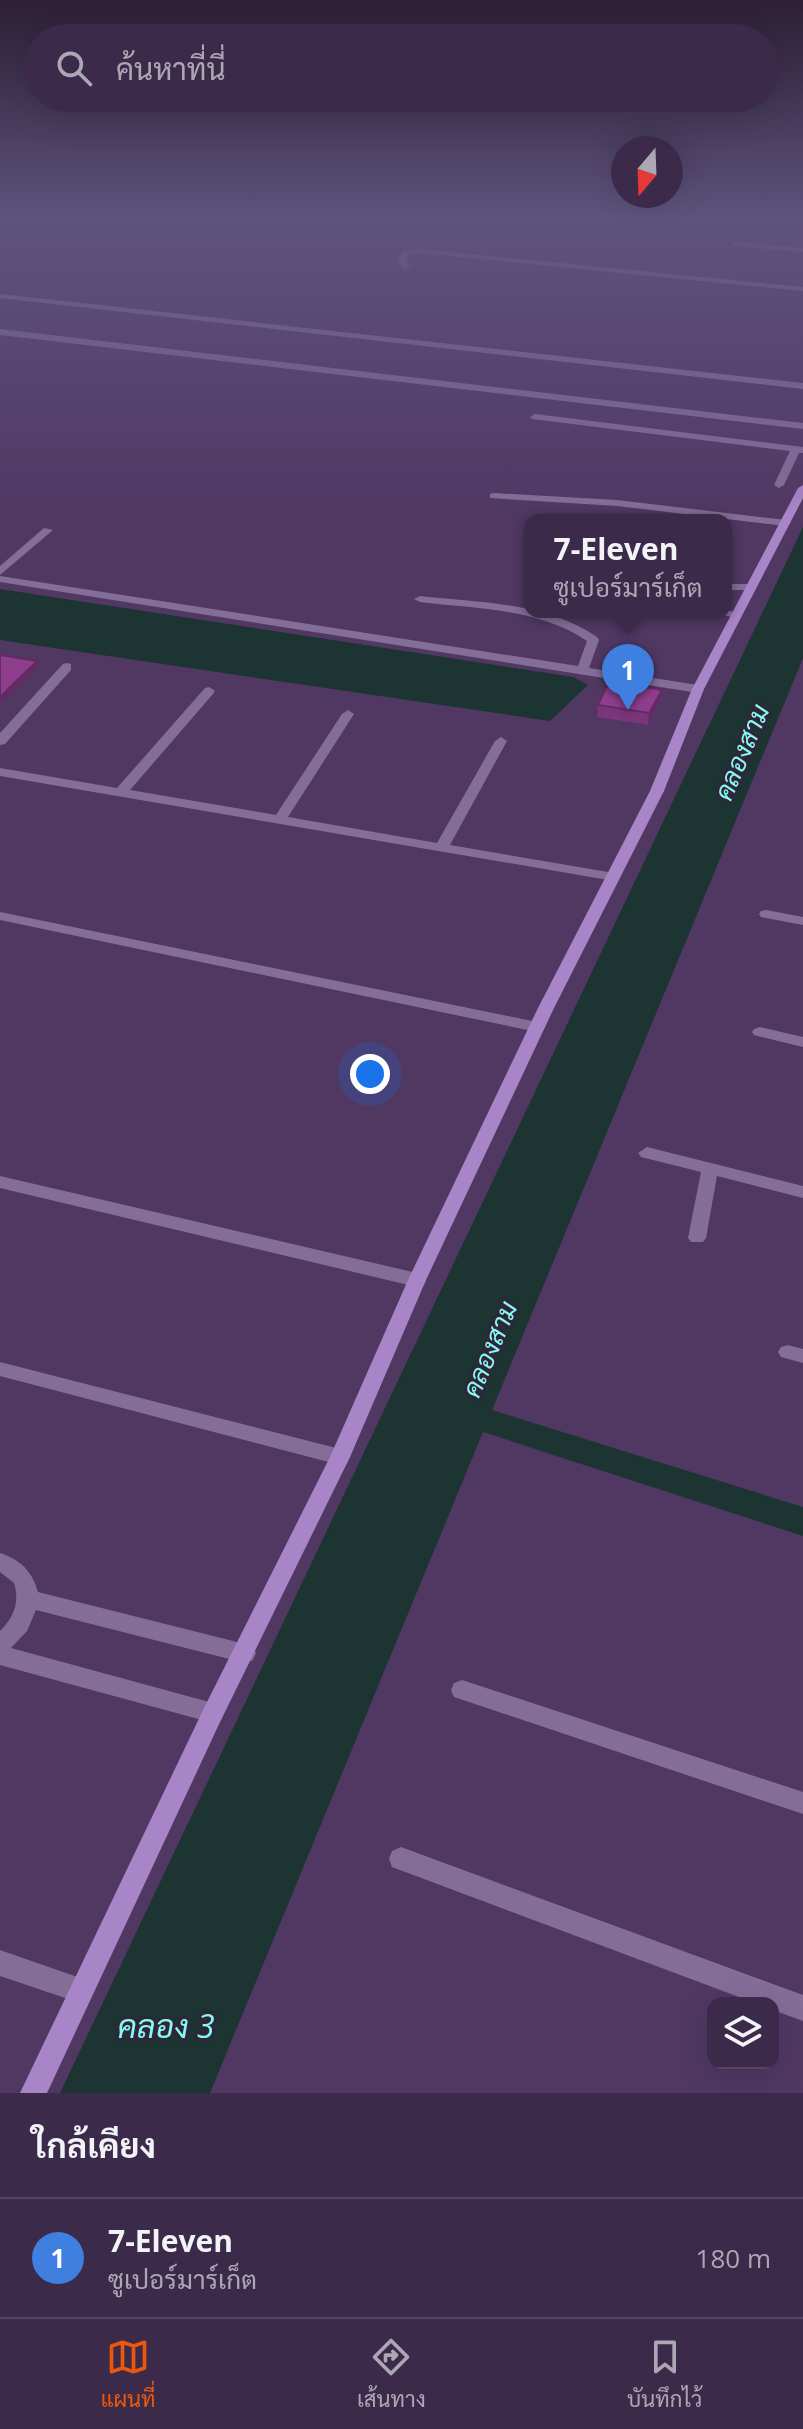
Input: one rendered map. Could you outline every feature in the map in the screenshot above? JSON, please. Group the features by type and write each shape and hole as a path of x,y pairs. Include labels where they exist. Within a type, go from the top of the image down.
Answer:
{"street":[{"path":"193,318 803,386"},
{"path":"0,332 803,426"},
{"path":"535,417 800,449 779,485"},
{"path":"732,609 751,587 803,488"},
{"path":"494,496 631,504 713,514"},
{"path":"732,516 786,523"},
{"path":"0,572 48,530"},
{"path":"0,579 698,689"},
{"path":"732,587 751,587"},
{"path":"420,599 524,614"},
{"path":"545,618 566,624 593,640 582,672"},
{"path":"33,2093 213,1713 340,1457 417,1280 537,1027 657,791 726,618"},
{"path":"0,741 67,667"},
{"path":"120,793 209,691"},
{"path":"279,821 348,714"},
{"path":"442,847 501,741"},
{"path":"0,772 614,877"},
{"path":"766,914 803,921"},
{"path":"0,916 537,1027"},
{"path":"760,1032 803,1042"},
{"path":"647,1153 803,1192"},
{"path":"697,1238 710,1169"},
{"path":"0,1182 417,1280"},
{"path":"0,1369 340,1457"},
{"path":"0,1562 19,1572 29,1599 26,1615 18,1630 0,1644"},
{"path":"29,1599 245,1653"},
{"path":"0,1655 213,1713"},
{"path":"462,1690 803,1803"},
{"path":"401,1859 803,2008"},
{"path":"0,1963 80,1990"}],"water":[{"name":"คลอง 3","path":"803,527 803,658 492,1410 803,1507 803,1536 483,1432 210,2093 60,2093"},
{"path":"0,589 573,677 588,685 550,721 0,640"}],"building":[{"path":"0,655 37,661 0,697"},
{"path":"609,681 662,690 649,713 598,705"}],"place":[{"name":"7-Eleven","path":"628,710"}],"water label":[{"name":"คลองสาม","path":"741,752"},
{"name":"คลองสาม","path":"489,1349"}]}
